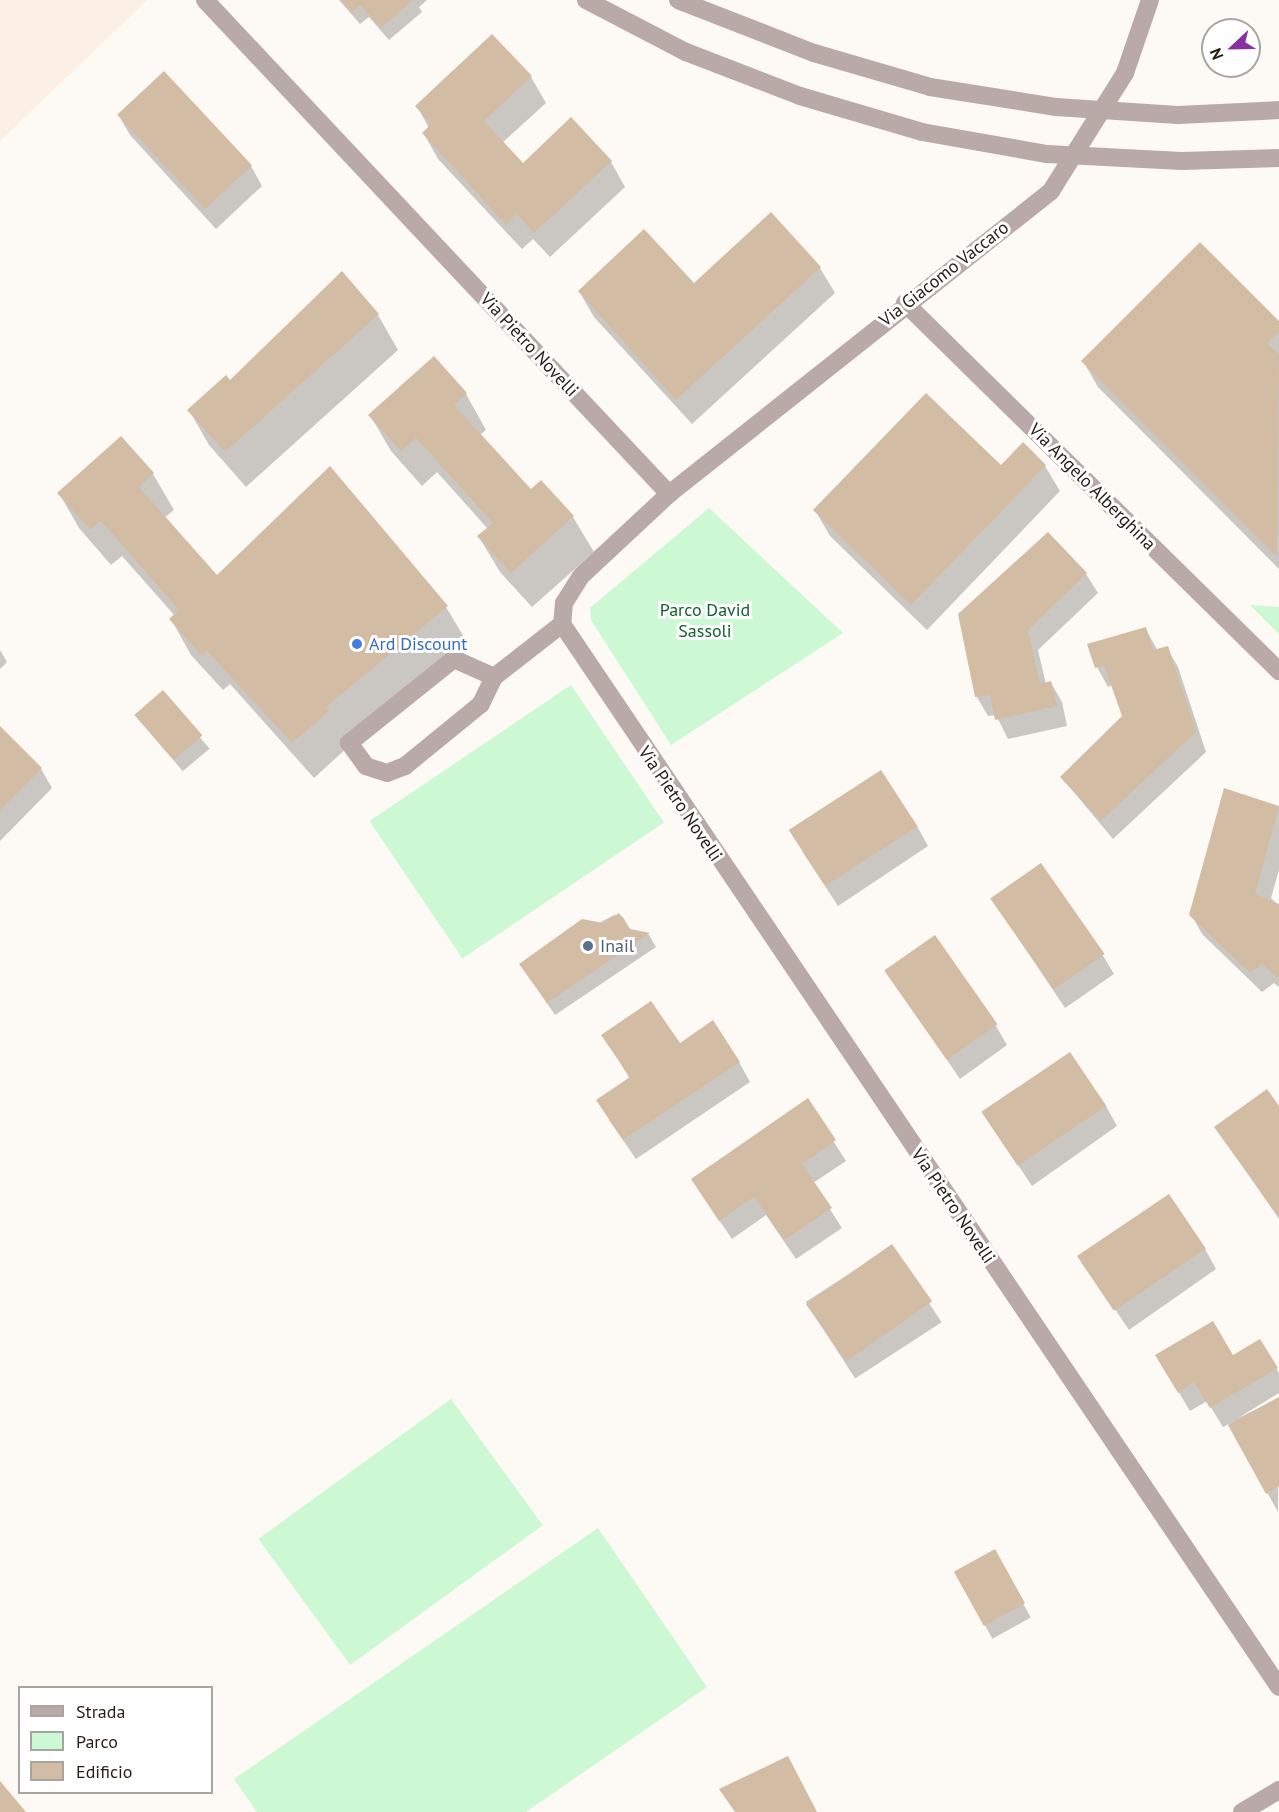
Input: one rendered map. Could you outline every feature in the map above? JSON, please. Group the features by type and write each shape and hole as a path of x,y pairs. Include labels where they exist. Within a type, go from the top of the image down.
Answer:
{"street":[{"name":"Via Pietro Novelli","path":"205,0 669,494"},
{"path":"586,0 686,52 800,96 922,132 1047,154 1182,160 1279,158"},
{"path":"678,0 814,53 930,87 1056,107 1178,115 1279,110"},
{"name":"Via Giacomo Vaccaro","path":"669,494 905,303 1051,191 1125,73 1150,0"},
{"name":"Via Angelo Alberghina","path":"905,303 1279,671"},
{"path":"494,677 454,658 349,743 366,766 387,773 405,766 481,704 494,677 562,624 564,603 581,576 669,494"},
{"name":"Via Pietro Novelli","path":"562,624 1279,1687"},
{"path":"1242,1812 1279,1790"}],"shaded area":[{"path":"0,0 147,0 0,141"}],"green space":[{"name":"Parco David Sassoli","path":"709,508 843,633 671,745 591,620 590,608"},
{"path":"1250,605 1279,607 1279,634"},
{"path":"571,685 664,823 462,959 370,821"},
{"path":"451,1399 543,1525 350,1665 258,1539"},
{"path":"598,1528 707,1687 526,1812 257,1812 234,1779"}],"building":[{"path":"341,0 413,0 381,28 360,5 352,12"},
{"path":"492,34 532,76 484,121 523,163 571,117 612,161 534,233 517,214 506,225 422,133 431,124 415,106"},
{"path":"164,71 252,165 205,209 117,115"},
{"path":"771,212 821,267 676,400 578,291 644,229 694,283"},
{"path":"1200,242 1279,321 1279,332 1267,343 1279,355 1277,557 1081,361"},
{"path":"342,271 379,314 225,452 187,410 226,375 230,380"},
{"path":"434,356 467,393 454,405 531,489 541,480 574,516 511,573 477,536 493,523 416,438 401,451 368,415"},
{"path":"926,393 1001,465 1023,442 1046,465 911,605 813,510"},
{"path":"121,436 154,473 139,487 217,575 330,466 448,606 326,707 329,711 292,743 207,651 202,656 169,619 179,610 101,521 90,530 57,493"},
{"path":"1048,532 1087,573 1028,630 1040,684 1051,681 1057,706 995,720 990,695 975,697 958,614"},
{"path":"1146,627 1153,650 1168,646 1196,732 1101,821 1060,777 1122,716 1104,665 1095,668 1087,644"},
{"path":"163,690 202,735 174,760 134,715"},
{"path":"0,726 42,768 0,810"},
{"path":"881,770 917,826 825,886 789,830"},
{"path":"1224,788 1279,806 1255,894 1279,904 1279,979 1262,964 1250,973 1189,915"},
{"path":"1041,863 1105,954 1054,989 990,899"},
{"path":"619,913 630,929 650,933 547,1003 519,964 582,919 603,923"},
{"path":"935,935 998,1024 947,1060 884,971"},
{"path":"651,1001 680,1043 713,1020 740,1062 623,1140 596,1100 630,1077 601,1035"},
{"path":"1070,1052 1106,1106 1018,1166 981,1112"},
{"path":"1267,1089 1279,1106 1279,1217 1214,1127"},
{"path":"808,1098 836,1140 802,1164 832,1208 784,1240 754,1197 719,1221 691,1179"},
{"path":"1169,1194 1206,1249 1114,1311 1077,1256"},
{"path":"892,1244 932,1301 846,1362 806,1304"},
{"path":"1213,1321 1233,1355 1260,1339 1278,1368 1210,1408 1194,1382 1178,1393 1155,1355"},
{"path":"1279,1397 1279,1486 1266,1494 1228,1425"},
{"path":"995,1549 1025,1603 984,1626 954,1572"},
{"path":"788,1756 817,1812 735,1812 719,1789"},
{"path":"0,1781 26,1812 0,1812"}],"place":[{"name":"Ard Discount","path":"357,644"},
{"name":"Inail","path":"588,946"}]}
